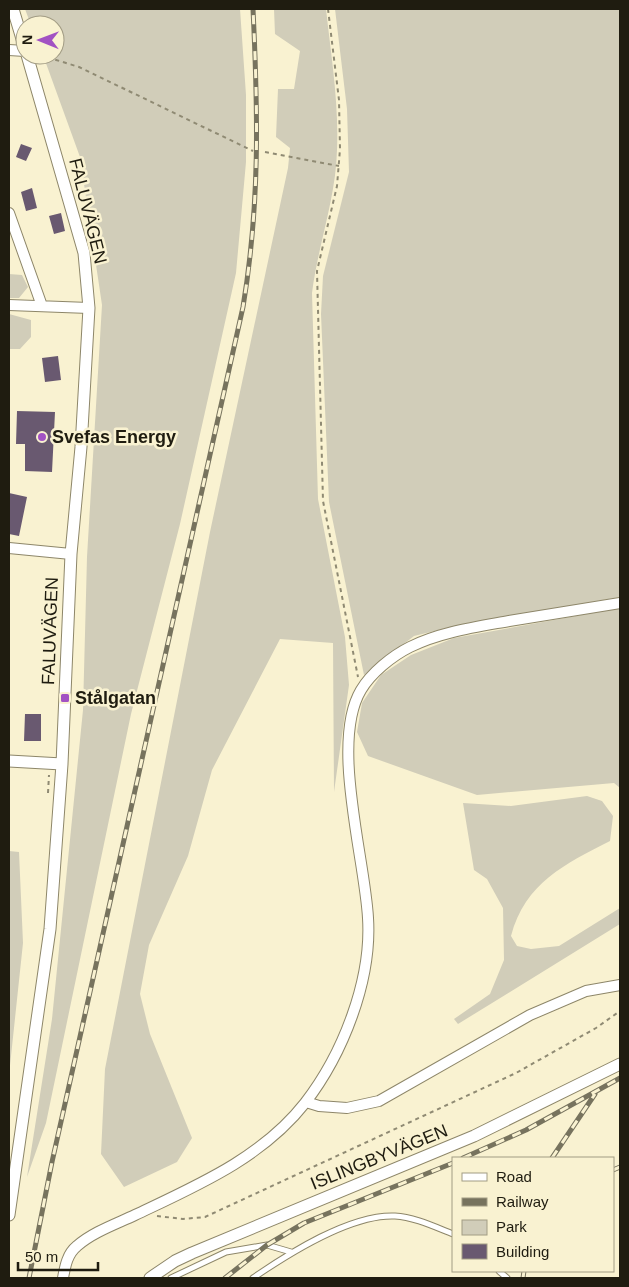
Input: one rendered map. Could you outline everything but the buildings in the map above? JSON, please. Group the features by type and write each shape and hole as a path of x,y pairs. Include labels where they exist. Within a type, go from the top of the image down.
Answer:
{"street":[{"name":"FALUVÄGEN","path":"9,1215 50,929 62,764 71,554 81,447 89,308 84,253 30,65"},
{"path":"9,213 42,306"},
{"path":"9,305 89,308"},
{"path":"9,548 71,554"},
{"path":"62,1278 68,1259 77,1246 250,1155 281,1130 306,1102 330,1064 352,1018 364,976 368,919 351,788 349,754 351,720 360,691 382,666 411,647 451,632 620,603"},
{"path":"9,761 62,764"},
{"path":"306,1102 318,1106 347,1108 379,1101 530,1015 586,991 620,985"},
{"name":"ISLINGBYVÄGEN","path":"150,1278 175,1261 192,1253 474,1136 620,1064"}],"lane":[{"path":"253,1278 291,1252 347,1226 395,1216 432,1225 452,1234"},
{"path":"171,1278 226,1252 267,1245 291,1252"}],"path":[{"path":"328,9 339,100 337,186 317,271 323,502 360,691"},
{"path":"65,63 79,67 253,151"},
{"path":"265,152 338,166"},
{"path":"48,793 49,763"},
{"path":"136,1214 183,1219 205,1217 516,1073 596,1028 620,1011"}],"green space":[{"path":"25,9 240,9 246,95 246,162 236,273 180,524 131,714 46,1123 27,1177 52,1019 83,710 87,557 102,305 80,157 47,65 65,65 65,15 27,15"},
{"path":"274,9 326,9 336,97 337,150 334,186 312,293 318,499 345,637 349,685 334,792 333,643 280,639 212,770 188,856 149,945 140,994 150,1034 192,1138 177,1162 124,1187 101,1154 105,1069 210,532 288,168 290,148 276,137 278,89 294,89 300,51 275,34"},
{"path":"335,9 620,9 620,597 455,626 414,636 364,675 329,502 321,314 323,276 349,172 347,109"},
{"path":"9,274 22,275 28,287 19,298 9,298"},
{"path":"9,314 31,320 31,337 20,349 9,349"},
{"path":"620,608 620,788 614,783 477,795 368,756 357,732 362,703 381,675 411,655 454,638"},
{"path":"587,796 602,801 613,816 610,841 578,858 549,877 526,902 517,918 511,936 517,946 531,949 559,946 620,908 620,924 458,1024 454,1019 490,994 504,960 503,908 487,879 474,870 463,803 511,806"},
{"path":"9,851 19,852 23,943 9,1075"}],"railway":[{"path":"29,1278 52,1162 243,307 249,269 255,195 257,122 253,9"},
{"path":"465,1157 526,1130 620,1078"},
{"path":"553,1157 595,1094"},
{"path":"225,1278 267,1245 304,1223 452,1163"},
{"path":"614,1170 620,1167"},
{"path":"523,1278 524,1272"}],"place":[{"name":"Svefas Energy","path":"42,437"},
{"name":"Stålgatan","path":"65,698"}]}
